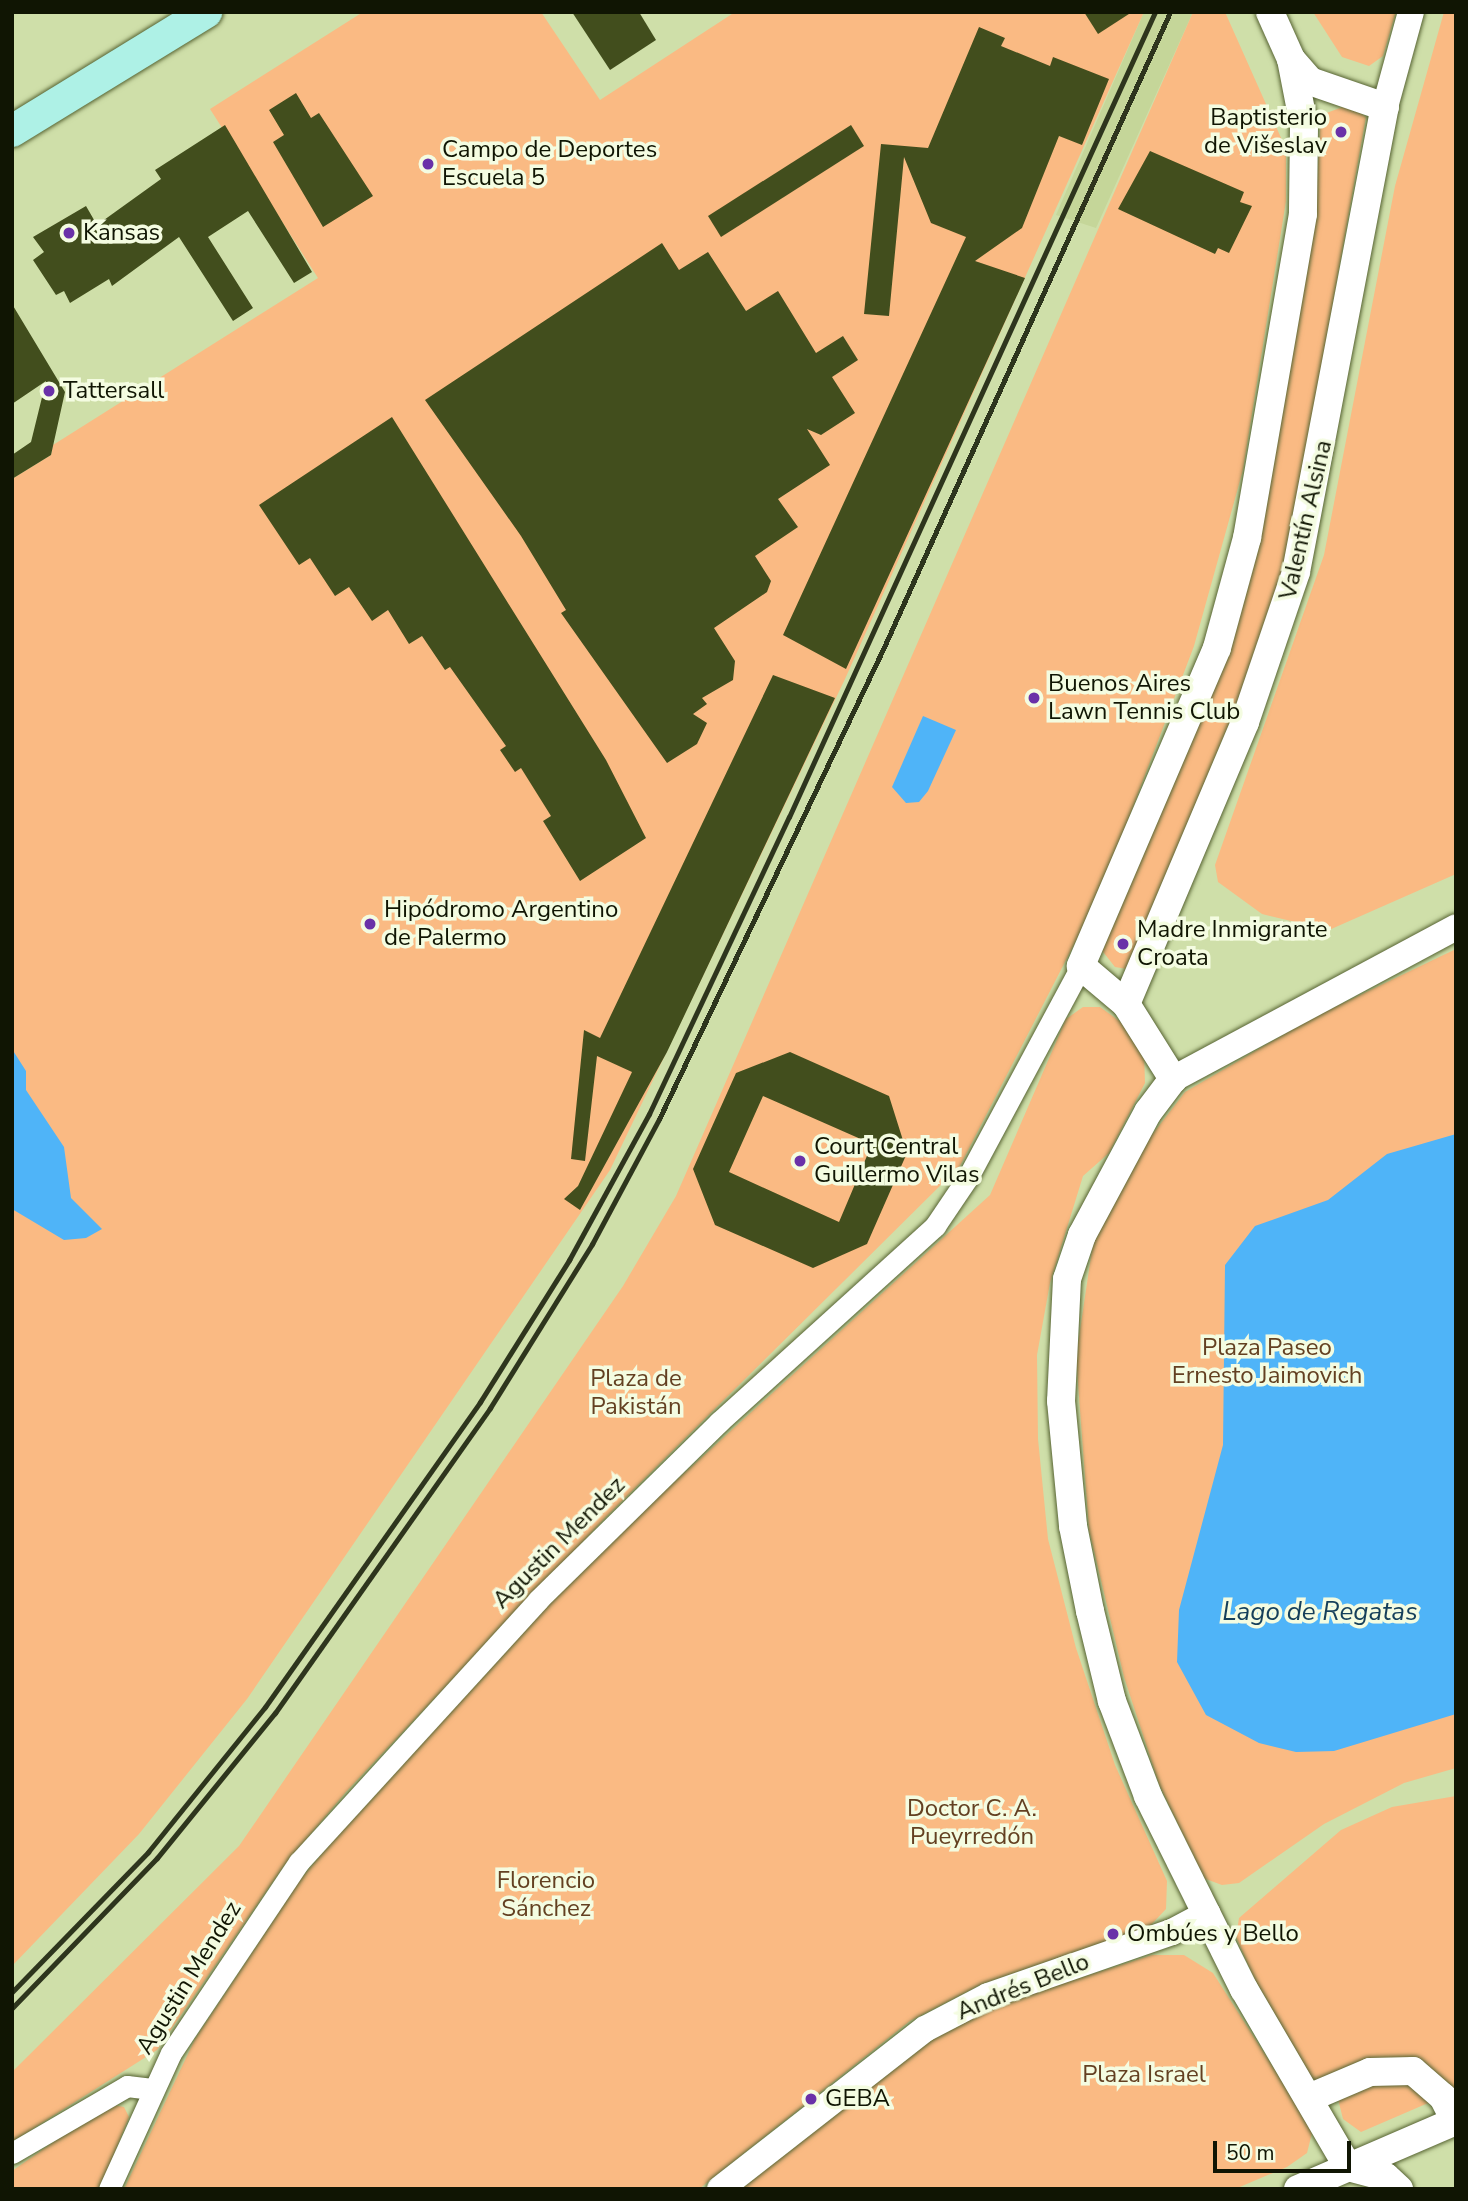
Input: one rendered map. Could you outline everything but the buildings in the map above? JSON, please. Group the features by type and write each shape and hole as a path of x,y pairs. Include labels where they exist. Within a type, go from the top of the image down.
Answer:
{"main road":[{"path":"12,131 174,20 206,12"},
{"path":"1270,12 1291,60 1304,126 1305,162 1296,265 1244,551 1217,648 1081,966 1126,1004 1173,1079 1148,1112 1082,1235 1067,1279 1061,1401 1073,1526 1112,1701 1148,1796 1207,1913 1310,2098 1342,2178"},
{"path":"1291,60 1310,81 1343,95 1385,107"},
{"path":"1304,126 1319,101 1343,95"},
{"name":"Valentín Alsina","path":"1126,1004 1245,722 1296,572 1385,107"},
{"path":"1298,2189 1342,2178 1456,2121 1443,2097 1413,2071 1370,2072 1310,2098"},
{"path":"1342,2178 1386,2177 1399,2189"}],"street":[{"name":"Valentín Alsina","path":"1385,107 1411,12"},
{"path":"1173,1079 1456,927"},
{"name":"Agustin Mendez","path":"109,2189 152,2089 257,1919 414,1729 713,1427 935,1226 968,1177 1081,966"},
{"name":"Andrés Bello","path":"720,2189 925,2029 988,1996 1172,1932 1207,1913"},
{"path":"12,2153 127,2086 152,2089"}],"shaded area":[{"path":"1144,12 1193,12 1096,228 1056,215"}],"green space":[{"name":"Hipódromo Argentino de Palermo","path":"363,12 541,12 600,100 735,12 1144,12 845,679 610,1170 247,1699 139,1834 12,1966 12,479 51,455 53,445 318,278 210,109"},
{"name":"Buenos Aires Lawn Tennis Club","path":"1193,12 1225,12 1286,149 1286,201 1243,470 1194,646 1100,894 960,1166 606,1517 346,1792 283,1867 157,2050 12,2142 12,2072 239,1846 623,1286 676,1196"},
{"path":"1313,12 1396,12 1383,56 1369,66 1342,57"},
{"path":"1444,12 1456,12 1456,874 1329,930 1262,914 1218,882 1215,865 1324,555 1395,186"},
{"path":"1348,105 1366,117 1288,554 1258,654 1127,969 1115,967 1100,948 1217,668 1315,214 1321,115"},
{"name":"Plaza Paseo Ernesto Jaimovich","path":"1456,949 1456,1768 1404,1783 1324,1824 1239,1883 1222,1885 1203,1878 1159,1784 1124,1677 1089,1530 1076,1357 1093,1243 1141,1149 1185,1092 1312,1018"},
{"name":"Florencio Sánchez","path":"1083,1007 1100,1007 1125,1025 1144,1052 1145,1083 1109,1153 1083,1176 1050,1283 1037,1355 1038,1439 1048,1539 1076,1648 1115,1765 1167,1881 1166,1909 1149,1927 982,1984 910,2021 699,2189 124,2189 195,2039 300,1880 397,1763 613,1538 990,1195 1066,1019"},
{"path":"1456,1796 1456,2091 1361,2132 1343,2119 1338,2099 1313,2081 1254,1978 1236,1937 1239,1918 1341,1830 1392,1807"},
{"name":"Plaza Israel","path":"1152,1955 1184,1955 1213,1973 1305,2117 1312,2133 1307,2153 1287,2167 1235,2189 741,2189 930,2038 989,2007"},
{"path":"108,2104 124,2107 129,2117 100,2189 12,2189 12,2171"}],"water":[{"path":"923,716 956,730 928,791 919,802 906,803 892,787"},
{"path":"12,1049 26,1071 26,1090 64,1147 71,1198 102,1229 86,1238 64,1240 12,1209"},
{"name":"Lago de Regatas","path":"1456,1134 1456,1714 1334,1751 1296,1752 1259,1743 1206,1715 1177,1662 1179,1610 1223,1445 1225,1265 1255,1226 1328,1200 1387,1154"}],"railway":[{"path":"12,1992 148,1852 265,1707 480,1402 569,1260 649,1114 789,817 1155,12"},
{"path":"12,2008 157,1858 275,1713 490,1408 592,1244 659,1119 884,647 1170,12"}],"place":[{"name":"Baptisterio de Višeslav","path":"1341,132"},
{"name":"Campo de Deportes Escuela 5","path":"428,164"},
{"name":"Kansas","path":"69,233"},
{"name":"Tattersall","path":"49,391"},
{"name":"Buenos Aires Lawn Tennis Club","path":"1034,698"},
{"name":"Hipódromo Argentino de Palermo","path":"370,924"},
{"name":"Madre Inmigrante Croata","path":"1123,944"},
{"name":"Court Central Guillermo Vilas","path":"800,1161"},
{"name":"Ombúes y Bello","path":"1113,1934"},
{"name":"GEBA","path":"811,2099"}],"park label":[{"name":"Plaza de Pakistán","path":"636,1393"},
{"name":"Doctor C. A. Pueyrredón","path":"972,1823"}]}
